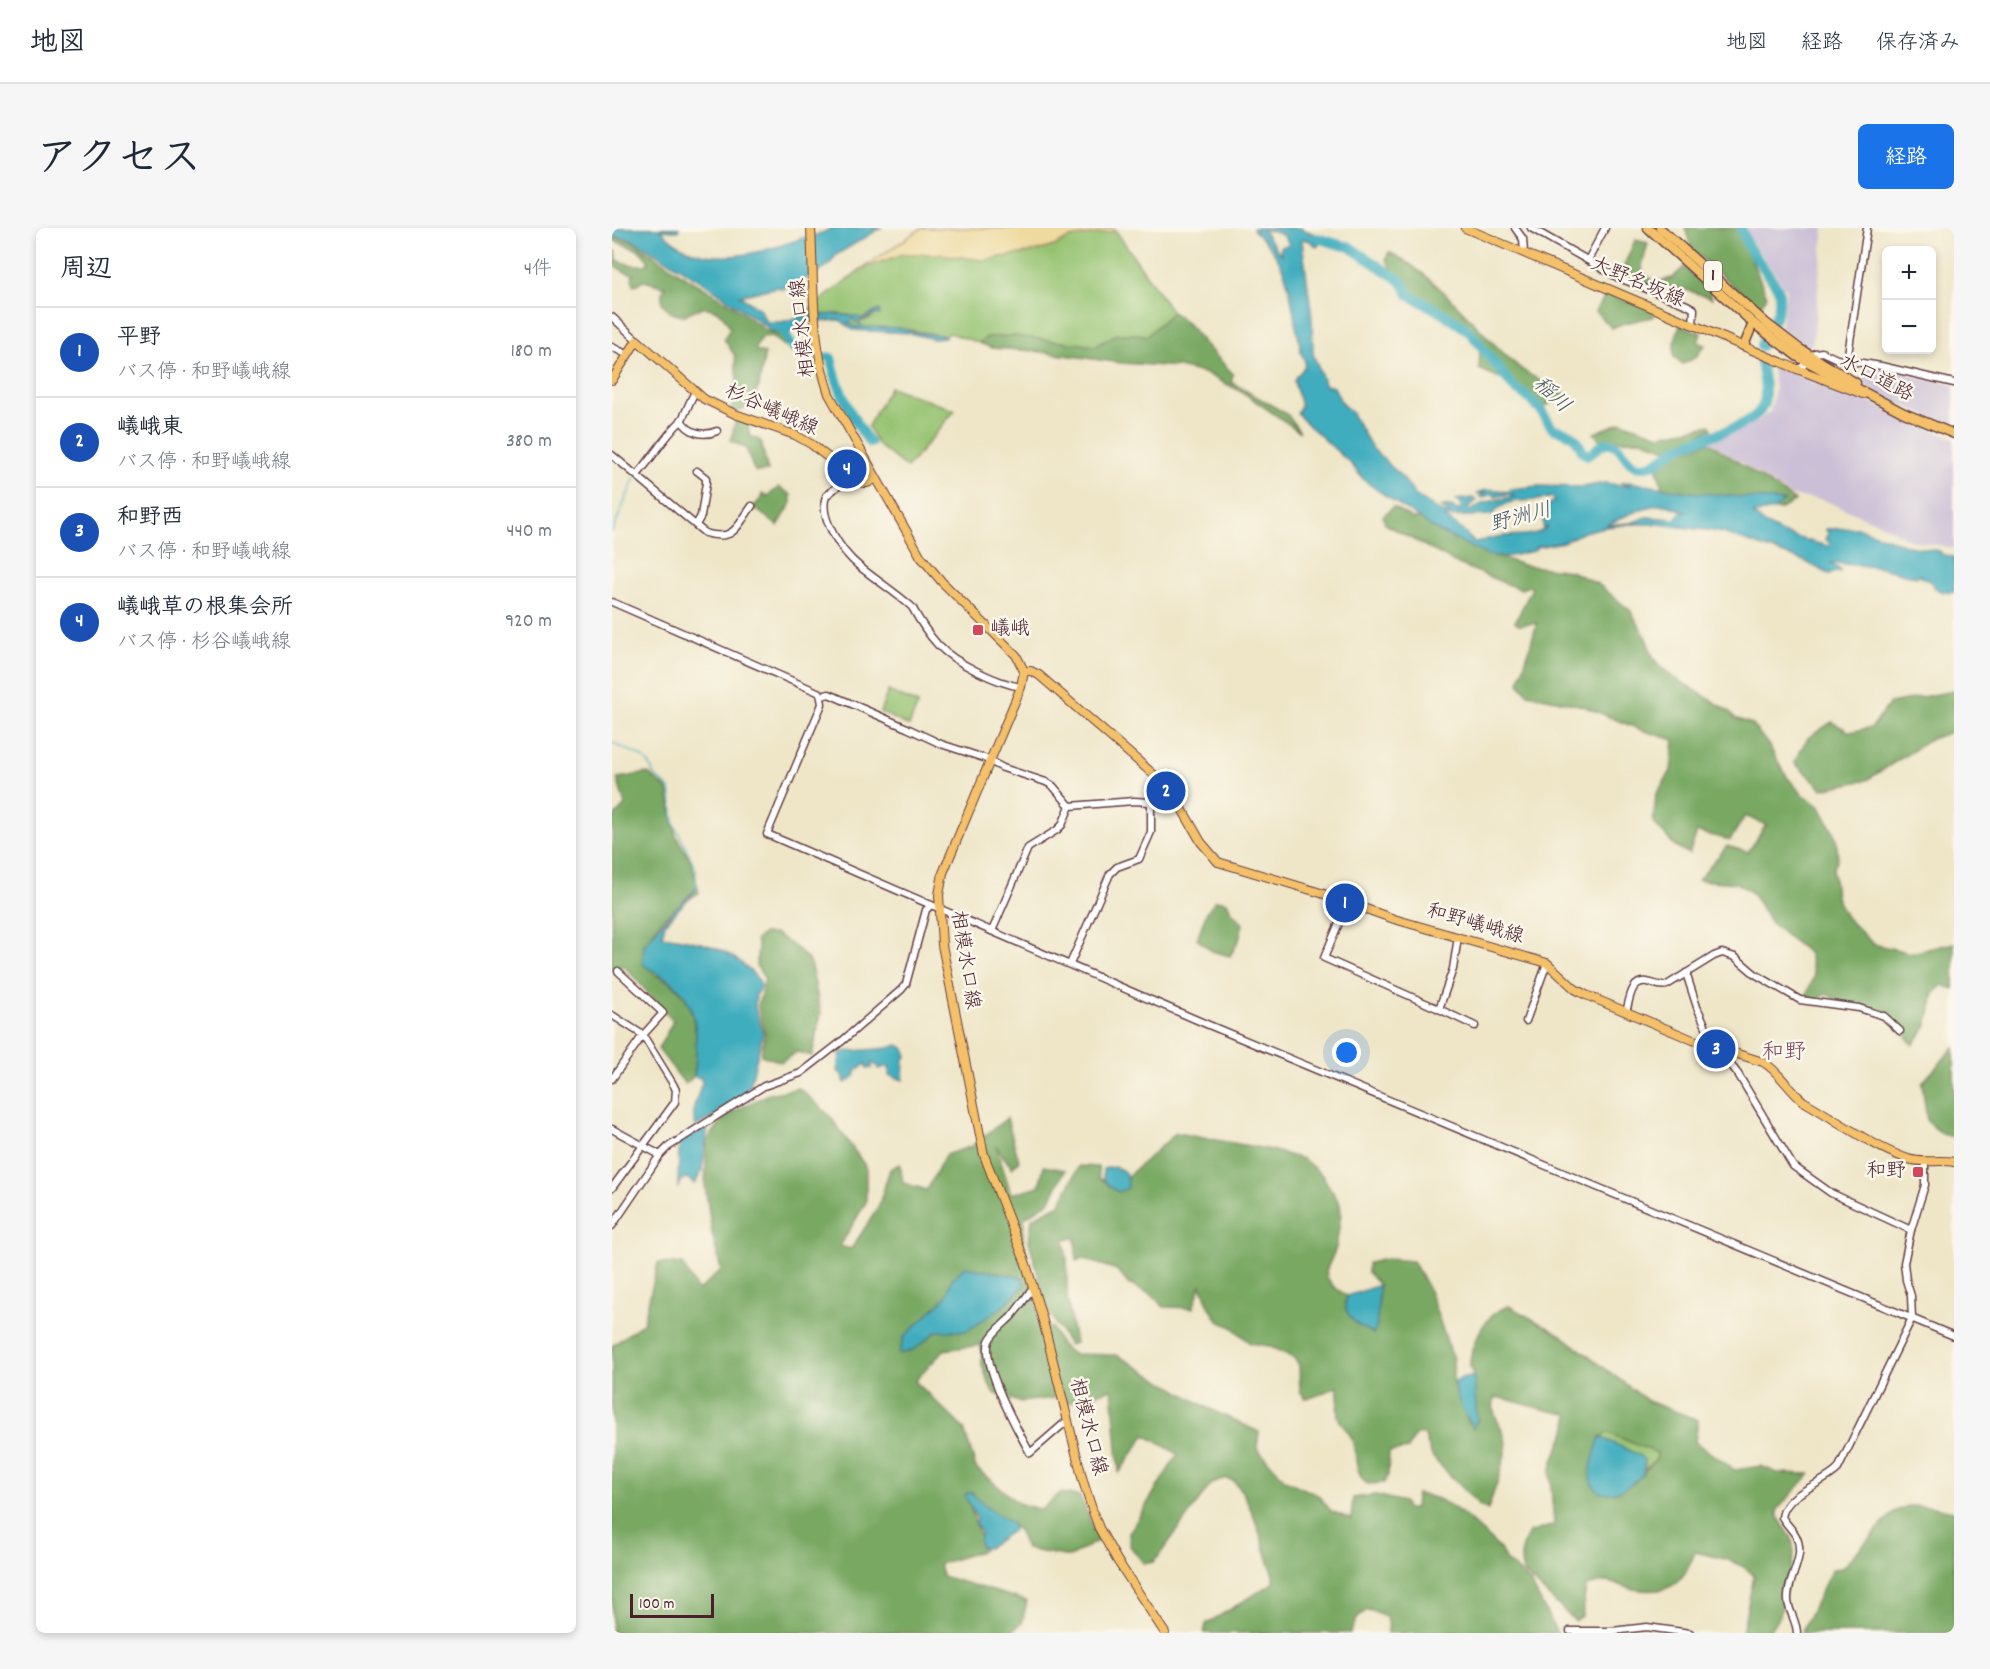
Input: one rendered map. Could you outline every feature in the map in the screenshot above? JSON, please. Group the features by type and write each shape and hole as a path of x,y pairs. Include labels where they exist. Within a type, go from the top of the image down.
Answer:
{"highway":[{"name":"水口道路","path":"1648,228 1753,323 1764,327"},
{"name":"水口道路","path":"1660,228 1764,327 1921,420"},
{"path":"1744,346 1753,323"},
{"name":"水口道路","path":"1813,357 1823,371 1921,420"},
{"name":"1","path":"1921,420 1954,434"}],"main road":[{"name":"相模水口線","path":"811,228 821,370 829,394 921,557 942,582 1016,655 1024,671 1021,687 947,860 935,907 984,1155 1001,1203 1018,1239 1033,1287 1083,1481 1099,1528 1165,1633"},
{"name":"大野名坂線","path":"1465,228 1797,369 1873,398"},
{"path":"612,380 626,354 637,340"},
{"name":"杉谷嶬峨線","path":"637,340 704,399 735,414 803,440 864,484 876,478"},
{"path":"1797,369 1839,372"},
{"name":"和野嶬峨線","path":"1024,671 1031,671 1039,675 1160,780 1174,795 1201,842 1218,862 1348,902 1394,919 1547,963 1575,989 1693,1040 1771,1066 1794,1094 1803,1101 1894,1152 1909,1159 1954,1162"}],"street":[{"path":"1515,228 1522,239 1524,253"},
{"path":"1531,228 1617,278 1694,309 1693,325"},
{"path":"1588,260 1605,228"},
{"path":"1847,361 1867,228"},
{"path":"612,317 637,340"},
{"path":"612,347 626,354"},
{"path":"1797,369 1822,352 1837,359 1881,366 1954,383"},
{"path":"637,475 675,423 681,420 695,392"},
{"path":"681,420 697,433 710,434 717,431"},
{"path":"612,455 705,533 724,535 738,528 752,506"},
{"path":"696,471 706,478 706,483 701,516 696,525"},
{"path":"846,471 839,485 826,496 824,510 829,526 852,559 912,607 940,647 990,678 1021,687"},
{"path":"612,602 818,690 822,696 822,704 767,834 1204,1023 1954,1336"},
{"path":"822,696 830,694 940,744 984,758 1025,777 1053,786 1070,806"},
{"path":"1070,964 1110,874 1117,867 1139,859 1151,832 1151,802 1160,780"},
{"path":"1070,806 1134,801 1151,802"},
{"path":"992,931 1028,848 1062,825 1070,806"},
{"path":"1348,902 1324,958 1475,1026"},
{"path":"612,1226 660,1155 668,1147 764,1086 801,1073 901,990 906,984 926,910 935,907"},
{"path":"1439,1009 1453,969 1458,937"},
{"path":"1626,1012 1634,986 1638,983 1666,985 1722,953 1729,954 1755,974 1800,1000 1884,1016 1900,1031"},
{"path":"1526,1021 1547,963"},
{"path":"612,1079 643,1035 663,1014 618,971"},
{"path":"1686,973 1697,1007 1717,1047 1738,1074 1793,1166 1831,1193 1911,1230"},
{"path":"612,1015 643,1035 674,1084 676,1095 675,1102 612,1188"},
{"path":"612,1129 660,1155"},
{"path":"1797,1633 1788,1602 1788,1593 1799,1555 1798,1545 1796,1536 1782,1517 1783,1512 1795,1497 1833,1475 1838,1469 1912,1318 1911,1296 1904,1263 1911,1230 1925,1185 1925,1161"},
{"path":"1033,1287 1017,1310 990,1339 989,1361 1010,1416 1030,1454 1068,1420"},
{"path":"1570,1631 1634,1631 1647,1626 1690,1633"}],"shaded area":[{"path":"1745,228 1824,228 1813,341 1809,347 1780,328 1786,289"},
{"path":"1771,363 1954,439 1954,548 1909,540 1887,527 1823,500 1791,496 1710,441 1759,420 1770,412 1775,390"},
{"path":"1866,367 1881,368 1954,385 1954,428 1889,399 1860,382"}],"green space":[{"path":"1685,228 1738,228 1767,296 1759,308 1692,250"},
{"path":"1116,231 1172,312 1147,336 1117,334 1095,346 1014,336 987,337 979,343 950,333 945,336 891,328 857,328 848,322 851,319 858,323 871,318 879,311 862,319 839,314 800,317 861,269 903,254 940,254 984,260 1037,251 1069,238"},
{"path":"612,237 632,241 731,304 765,330 791,338 792,344 784,346 772,336 762,337 756,347 756,351 765,353 759,386 749,407 736,412 731,410 737,380 735,356 724,339 730,328 726,320 710,308 697,309 683,316 671,313 662,303 662,292 666,287 644,281 633,286 634,274 625,272 612,264 612,251 615,251 617,260 628,264 644,265 648,264 648,260 639,250 612,240"},
{"path":"1635,240 1648,243 1642,266 1643,273 1655,282 1672,278 1684,267 1710,291 1712,298 1683,289 1661,291 1633,281 1622,270"},
{"path":"1389,252 1408,263 1442,290 1520,368 1565,394 1546,406 1531,406 1515,385 1479,369 1480,342 1460,322 1401,282 1386,259"},
{"path":"1607,294 1654,311 1653,317 1612,328 1595,311"},
{"path":"1172,312 1186,322 1233,374 1231,382 1287,414 1300,432 1242,392 1207,374 1179,367 992,348 979,343 987,337 1014,336 1095,346 1117,334 1147,336"},
{"path":"1680,325 1701,333 1698,342 1705,345 1696,357 1683,364 1674,357 1674,343"},
{"path":"890,387 955,410 907,468 878,445 868,426"},
{"path":"736,418 748,421 749,435 761,441 768,471 756,472 746,448 731,441"},
{"path":"1621,422 1660,435 1710,425 1712,429 1667,449 1641,440 1601,441 1594,433"},
{"path":"1709,442 1795,501 1780,510 1663,491 1657,468 1682,450"},
{"path":"779,487 791,495 791,504 778,526 753,507 762,498 762,493 768,496"},
{"path":"1393,507 1413,519 1427,518 1485,552 1523,565 1571,571 1599,585 1631,611 1645,636 1654,659 1670,675 1729,711 1735,718 1752,724 1769,746 1787,777 1803,795 1820,807 1836,837 1838,858 1833,869 1836,897 1846,917 1873,944 1911,953 1954,943 1954,989 1942,985 1934,994 1927,1026 1913,1045 1894,1022 1880,1012 1841,1002 1826,993 1818,1000 1806,996 1814,977 1809,954 1771,923 1752,893 1737,883 1698,880 1727,846 1748,852 1766,825 1745,816 1730,840 1697,832 1689,854 1675,846 1653,822 1656,795 1671,771 1674,740 1641,730 1583,706 1528,694 1519,683 1537,623 1519,625 1515,622 1532,588 1529,586 1521,589 1456,563 1385,524 1383,516"},
{"path":"888,691 918,704 909,726 880,712"},
{"path":"1954,691 1954,731 1931,739 1867,780 1822,789 1794,762 1808,738 1832,722 1850,732 1872,727 1890,703"},
{"path":"648,773 668,790 676,836 692,863 699,893 675,908 662,920 644,945 654,974 678,989 688,1003 691,1012 696,1036 697,1060 692,1078 685,1084 658,1049 673,1021 624,966 612,969 612,819 625,805 617,778"},
{"path":"1216,900 1227,902 1231,911 1243,924 1239,940 1230,956 1212,951 1197,939 1207,911"},
{"path":"763,934 776,934 799,950 810,962 821,1013 812,1056 797,1052 781,1062 761,1055 765,1034 758,1006 765,979 756,965 758,947 756,940"},
{"path":"1954,1047 1954,1137 1942,1134 1927,1121 1922,1083"},
{"path":"799,1088 830,1116 866,1167 866,1202 840,1246 851,1249 878,1208 890,1169 900,1164 903,1183 927,1190 945,1155 972,1146 1007,1118 1019,1161 1012,1168 996,1146 1011,1194 1039,1186 1044,1166 1065,1170 1049,1202 1024,1218 1023,1240 1041,1328 1052,1327 1061,1345 1073,1354 1117,1355 1206,1407 1259,1432 1257,1448 1285,1480 1318,1495 1331,1511 1351,1519 1353,1498 1376,1495 1404,1502 1406,1509 1415,1509 1416,1494 1441,1500 1452,1506 1500,1549 1505,1559 1531,1583 1557,1633 1387,1633 1387,1619 1381,1614 1367,1610 1358,1617 1350,1633 1204,1633 1206,1624 1275,1582 1258,1527 1246,1498 1239,1488 1233,1481 1227,1479 1211,1484 1158,1557 1153,1562 1144,1564 1130,1546 1129,1533 1178,1454 1145,1435 1119,1473 1112,1389 1064,1404 1045,1349 1055,1398 1019,1402 993,1393 982,1366 981,1345 944,1350 915,1381 964,1429 976,1468 1018,1503 1041,1510 1060,1493 1080,1496 1099,1540 1070,1557 1026,1549 1018,1530 975,1500 973,1493 967,1497 984,1550 939,1564 942,1576 1027,1601 1022,1623 1009,1633 612,1633 612,1346 643,1323 658,1263 682,1264 698,1291 721,1270 712,1233 705,1185 707,1141 726,1115 769,1094"},
{"path":"1176,1133 1267,1149 1303,1159 1322,1175 1340,1204 1341,1213 1336,1248 1326,1271 1328,1279 1333,1286 1347,1296 1345,1303 1379,1285 1367,1272 1368,1263 1386,1259 1413,1261 1429,1290 1453,1359 1453,1383 1468,1422 1474,1390 1474,1377 1470,1366 1476,1338 1493,1315 1509,1306 1561,1335 1648,1401 1698,1420 1695,1442 1735,1470 1761,1466 1777,1473 1810,1474 1778,1509 1778,1517 1792,1538 1794,1554 1780,1616 1767,1633 1742,1633 1754,1576 1734,1562 1695,1552 1680,1580 1665,1589 1633,1589 1605,1582 1586,1586 1582,1616 1575,1621 1523,1572 1522,1552 1529,1533 1554,1525 1550,1474 1552,1463 1566,1431 1569,1414 1495,1397 1494,1411 1504,1434 1506,1446 1488,1510 1480,1506 1432,1456 1424,1434 1416,1434 1408,1449 1389,1452 1388,1475 1384,1483 1367,1484 1359,1474 1353,1441 1339,1418 1337,1387 1314,1397 1305,1398 1300,1391 1299,1365 1294,1358 1269,1346 1250,1343 1232,1327 1218,1321 1201,1285 1193,1308 1164,1307 1152,1295 1128,1284 1117,1270 1081,1258 1077,1261 1075,1238 1064,1239 1067,1260 1067,1297 1075,1343 1069,1345 1048,1311 1029,1241 1032,1218 1060,1204 1079,1166 1098,1167 1099,1178 1116,1188 1126,1185 1128,1176","holes":["1608,1433 1657,1453 1657,1458 1633,1484 1600,1437"]},
{"path":"1608,1432 1658,1453 1657,1458 1645,1470 1645,1461 1600,1437"},
{"path":"1908,1506 1928,1506 1954,1511 1954,1633 1801,1633 1832,1569 1842,1568 1894,1512"}],"sand":[{"path":"922,228 1113,228 1116,231 1069,238 1037,251 984,260 940,254 903,254 861,269"}],"water":[{"path":"612,228 679,228 678,231 661,230 676,243 692,251 709,256 727,256 764,250 820,234 830,228 881,228 836,255 829,265 809,278 790,284 783,289 777,287 740,296 760,309 766,322 835,314 862,319 879,310 880,315 877,314 857,323 852,319 848,322 857,328 860,325 901,328 945,336 945,338 934,339 908,333 853,330 840,320 806,322 787,336 772,331 712,288 631,239 612,236"},
{"path":"1253,228 1300,228 1331,241 1321,242 1317,247 1310,241 1303,239 1302,241 1312,318 1313,354 1325,385 1334,387 1342,404 1351,412 1372,448 1403,478 1415,495 1439,511 1449,514 1448,510 1439,507 1444,507 1459,511 1462,506 1455,500 1473,498 1477,500 1470,505 1468,510 1471,511 1487,502 1516,496 1507,494 1495,497 1496,495 1491,494 1482,498 1480,496 1486,492 1477,494 1487,490 1507,492 1511,489 1538,486 1583,487 1605,483 1630,487 1620,483 1628,482 1689,492 1784,501 1774,510 1753,514 1766,525 1782,533 1823,545 1829,546 1830,543 1825,539 1829,532 1826,529 1859,528 1908,546 1940,551 1941,554 1954,557 1954,592 1940,591 1931,582 1918,575 1916,577 1877,567 1832,563 1841,571 1829,574 1804,561 1720,532 1659,524 1629,524 1600,528 1584,532 1563,542 1506,557 1487,555 1438,531 1364,480 1351,464 1297,412 1301,406 1294,382 1304,367 1305,361 1301,353 1288,283 1273,251","holes":["1262,229 1278,233 1287,240 1289,245 1280,247 1282,254","1552,497 1555,501 1545,508 1543,528 1547,527 1537,533 1474,542 1445,517 1492,515 1506,504","1667,505 1686,512 1679,514 1675,519 1647,517 1631,523 1606,525 1650,506"]},
{"path":"696,888 665,924 662,936 698,942 720,950 753,973 761,985 756,995 755,1007 763,1033 750,1086 737,1102 697,1126 694,1124 694,1106 702,1083 701,1078 694,1076 696,1040 693,1015 689,1004 674,984 643,964 644,945"},
{"path":"898,1045 905,1049 907,1057 904,1058 903,1080 889,1075 889,1066 878,1069 878,1066 871,1063 872,1068 867,1068 866,1064 857,1069 855,1076 845,1083 842,1074 837,1071 841,1052 889,1048"},
{"path":"708,1126 702,1170 695,1184 687,1178 683,1179 678,1187 679,1143"},
{"path":"1115,1167 1125,1173 1128,1180 1128,1188 1118,1192 1110,1187 1103,1178 1103,1169"},
{"path":"965,1267 1022,1277 1025,1285 1002,1307 967,1331 937,1331 913,1350 899,1354 904,1337 946,1297 952,1279"},
{"path":"1379,1285 1377,1324 1374,1334 1352,1320 1346,1309 1346,1303 1347,1296"},
{"path":"1464,1377 1474,1377 1477,1420 1473,1428 1461,1407 1453,1383"},
{"path":"1600,1437 1639,1455 1645,1461 1643,1474 1629,1486 1613,1493 1600,1493 1592,1481 1591,1466"},
{"path":"971,1493 982,1504 1013,1525 1013,1530 988,1548 981,1547 979,1541 981,1532 965,1496"}],"waterway":[{"name":"稲川","path":"1741,228 1748,246 1778,288 1777,313 1761,346"},
{"name":"稲川","path":"1317,238 1348,246 1401,281 1409,295 1469,331 1514,388 1540,409 1553,429 1571,436 1588,455 1604,443 1613,444 1632,464 1643,467 1658,462 1679,447 1739,425 1759,412 1764,403 1765,388 1761,362"},
{"path":"778,328 782,329 792,347 807,353"},
{"path":"828,357 831,358 846,403 870,443"},
{"path":"612,532 635,477"},
{"path":"612,743 643,758 648,762 653,774 670,789 674,823 696,869 696,889"}],"place":[{"name":"嶬峨草の根集会所","path":"847,469"},
{"name":"嶬峨","path":"978,630"},
{"name":"嶬峨東","path":"1166,791"},
{"name":"平野","path":"1345,903"},
{"name":"和野西","path":"1716,1049"},
{"name":"和野","path":"1918,1172"}],"district":[{"name":"和野","path":"1784,1053"}],"water label":[{"name":"野洲川","path":"1521,519"}]}
